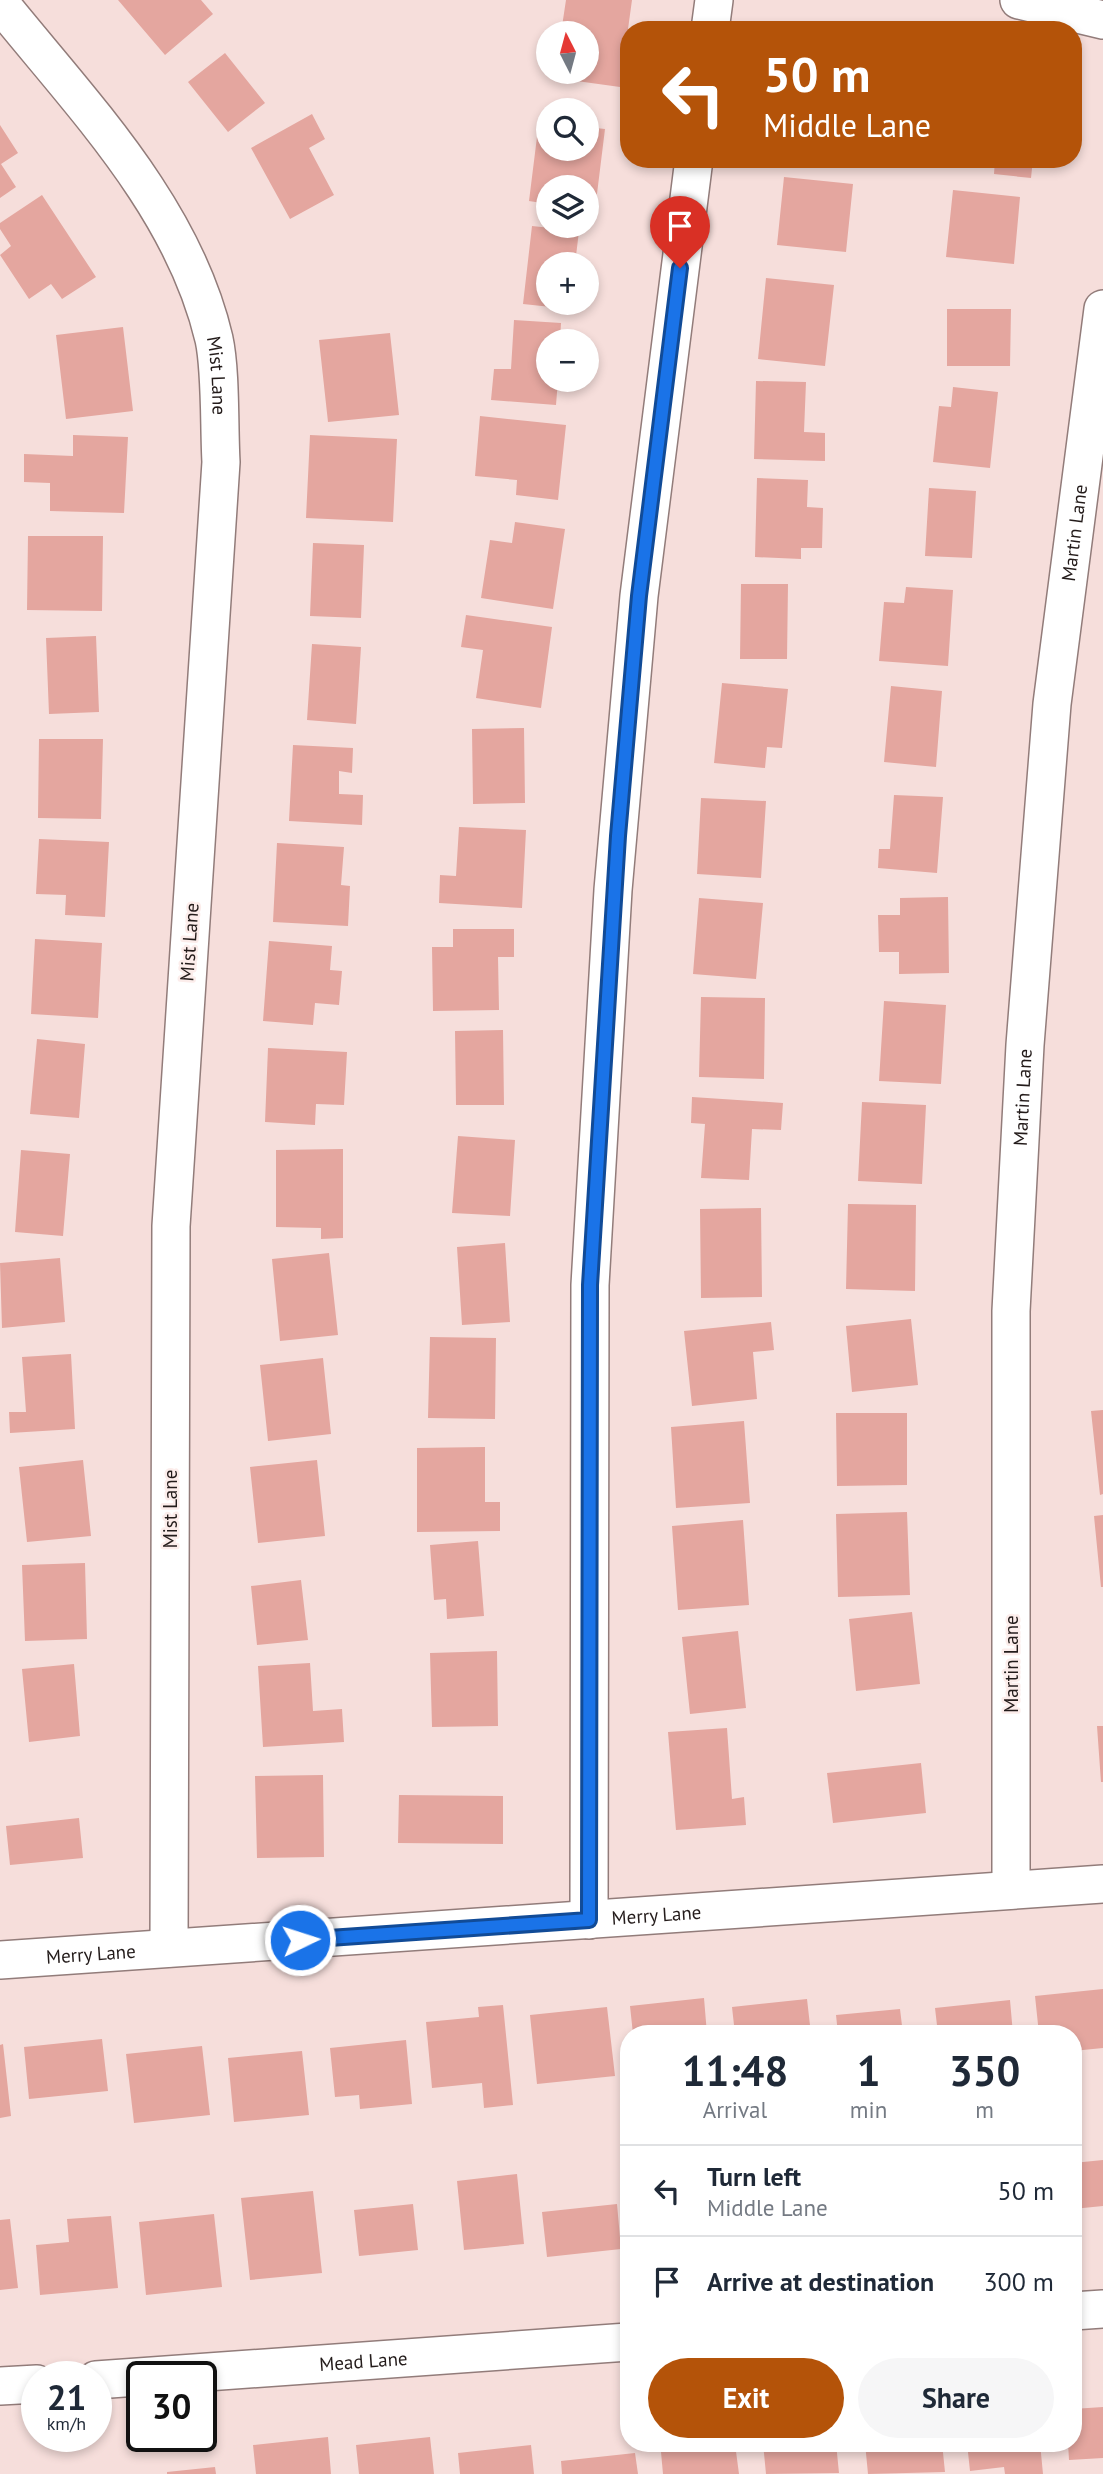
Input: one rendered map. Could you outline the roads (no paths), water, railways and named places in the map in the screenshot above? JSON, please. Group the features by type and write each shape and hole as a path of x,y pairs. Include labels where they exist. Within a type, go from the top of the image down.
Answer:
{"street":[{"path":"711,21 714,0"},
{"path":"1019,0 1103,19"},
{"path":"1084,0 1103,10"},
{"name":"Mist Lane","path":"0,4 127,159 183,249 214,340 221,462 171,1226 169,1948"},
{"path":"589,1920 590,1285 612,903 639,596 693,168"},
{"name":"Martin Lane","path":"1011,1890 1011,1311 1025,1045 1052,704 1103,309"},
{"name":"Merry Lane","path":"0,1960 1103,1884"},
{"path":"1082,2310 1103,2309"},
{"name":"Mead Lane","path":"112,2379 620,2343"},
{"path":"0,2386 21,2385"}]}
